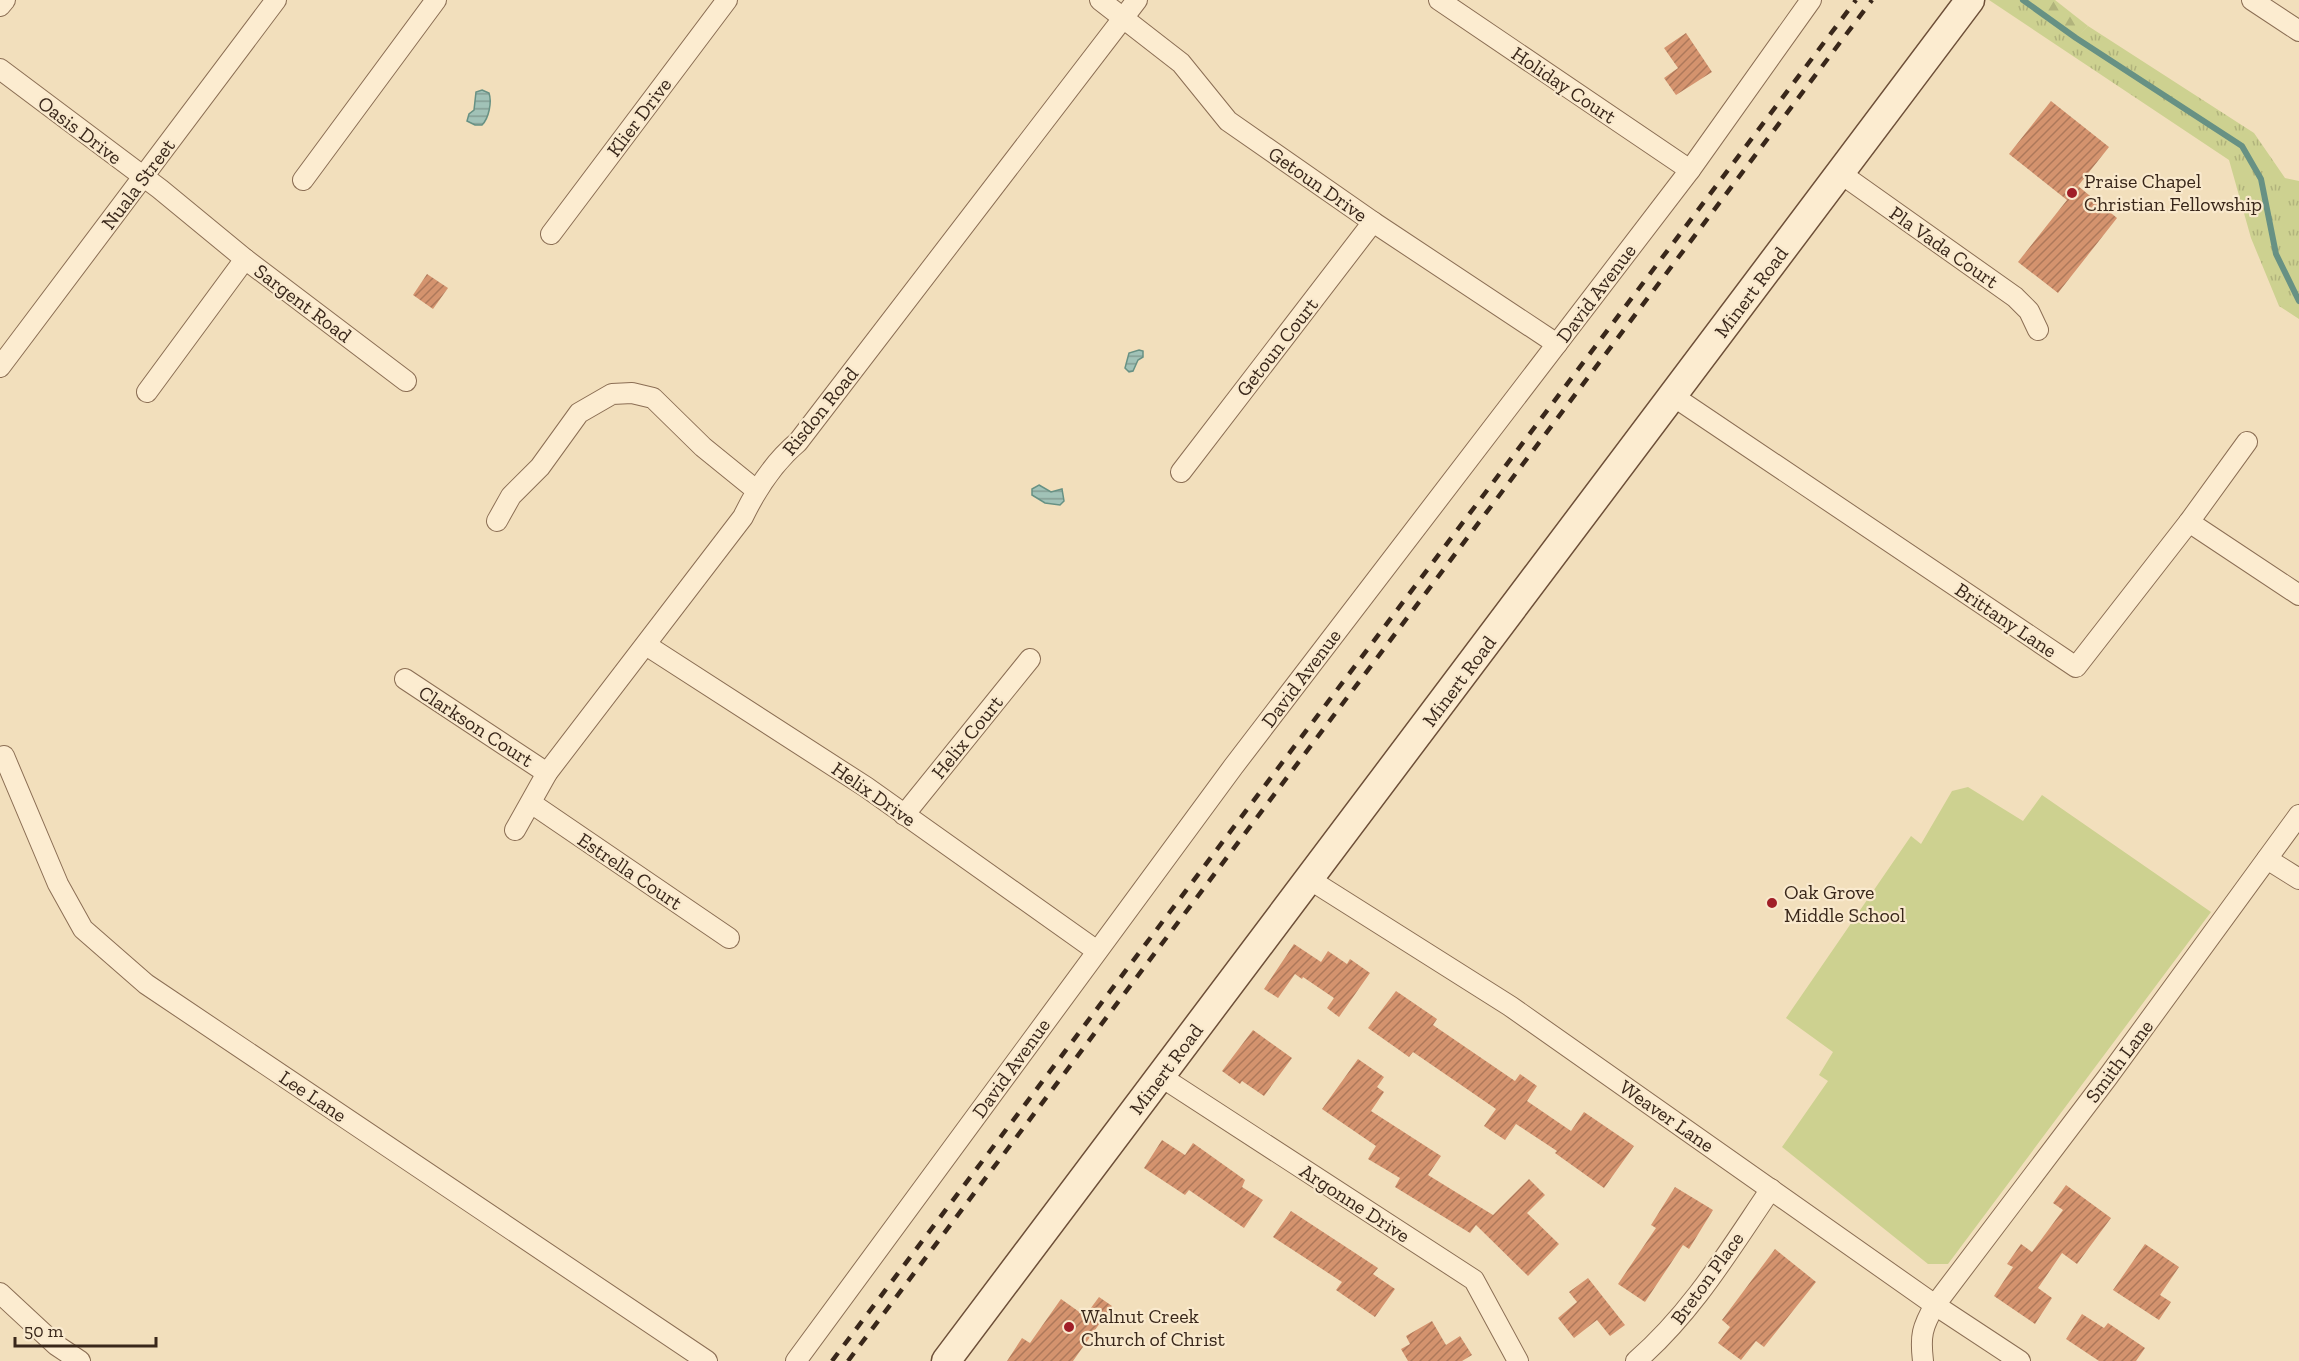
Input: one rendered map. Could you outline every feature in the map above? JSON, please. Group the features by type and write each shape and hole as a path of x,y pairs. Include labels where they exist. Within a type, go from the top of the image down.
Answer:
{"street":[{"path":"0,6 5,0"},
{"name":"Nuala Street","path":"0,367 276,0"},
{"name":"Klier Drive","path":"551,234 727,0"},
{"name":"Getoun Drive","path":"1100,0 1181,63 1228,122 1557,344"},
{"name":"Risdon Road","path":"515,830 547,773 743,517 756,490 783,455 798,442 1137,0"},
{"name":"Holiday Court","path":"1439,0 1690,170"},
{"name":"David Avenue","path":"796,1361 1240,758 1690,170 1811,0"},
{"name":"Minert Road","path":"946,1361 1970,0"},
{"path":"2252,0 2299,31"},
{"path":"303,180 428,3"},
{"name":"Oasis Drive","path":"0,69 143,177 245,259"},
{"name":"Pla Vada Court","path":"1840,173 2015,297 2029,311 2038,330"},
{"name":"Getoun Court","path":"1181,472 1373,222"},
{"name":"Sargent Road","path":"147,392 245,259 406,381"},
{"path":"497,521 512,496 540,467 579,413 612,394 632,393 653,398 703,447 756,490"},
{"name":"Brittany Lane","path":"1673,396 2076,668 2189,522"},
{"path":"2247,442 2189,522 2299,596"},
{"name":"Helix Drive","path":"646,645 866,787 1097,951"},
{"name":"Helix Court","path":"904,815 1030,659"},
{"name":"Clarkson Court","path":"405,679 547,773"},
{"name":"Lee Lane","path":"4,756 58,884 83,929 146,984 707,1361"},
{"name":"Estrella Court","path":"531,803 729,938"},
{"name":"Smith Lane","path":"1923,1361 1920,1341 1923,1324 1935,1305 2176,985 2299,815"},
{"path":"2267,859 2299,879"},
{"name":"Weaver Lane","path":"1309,879 1510,1006 1935,1305 2020,1361"},
{"name":"Argonne Drive","path":"1160,1076 1473,1280 1518,1361"},
{"name":"Breton Place","path":"1636,1361 1659,1342 1695,1300 1771,1189"},
{"path":"0,1293 56,1345 80,1361"}],"green space":[{"path":"1989,0 2023,0 2075,38 2088,26 2254,133 2285,178 2299,181 2299,319 2279,306 2251,238 2229,160"},
{"path":"2023,0 2055,0 2088,26 2076,38"},
{"path":"1968,787 2023,821 2042,795 2211,912 1948,1264 1928,1264 1782,1147 1828,1081 1819,1075 1833,1052 1786,1018 1911,836 1921,844 1952,791"}],"water":[{"path":"482,90 489,93 489,110 482,125 475,125 467,121 469,114 474,110 476,92"},
{"path":"1143,351 1143,357 1138,360 1133,371 1129,372 1125,368 1129,353"},
{"path":"1039,485 1051,492 1062,489 1064,501 1060,505 1045,503 1032,495 1032,489"}],"building":[{"path":"1686,33 1712,72 1676,95 1664,78 1678,68 1664,48"},
{"name":"Praise Chapel Christian Fellowship","path":"2051,101 2109,147 2078,186 2117,218 2058,293 2018,262 2067,200 2009,154"},
{"path":"427,274 448,288 433,309 413,295"},
{"path":"1294,944 1321,962 1328,951 1347,964 1350,959 1370,973 1339,1017 1327,1008 1334,998 1295,974 1278,998 1264,989"},
{"path":"1396,991 1437,1019 1433,1025 1515,1081 1520,1074 1537,1086 1527,1101 1571,1131 1584,1112 1634,1146 1604,1188 1555,1153 1557,1151 1516,1124 1505,1140 1484,1126 1496,1109 1413,1052 1409,1057 1368,1028"},
{"path":"1253,1030 1292,1058 1264,1096 1242,1081 1240,1084 1222,1071"},
{"path":"1358,1059 1384,1077 1377,1087 1384,1092 1371,1111 1441,1156 1428,1175 1493,1215 1529,1179 1545,1195 1527,1213 1559,1244 1528,1276 1476,1225 1470,1233 1395,1187 1400,1178 1368,1159 1376,1146 1322,1109"},
{"path":"1162,1140 1185,1155 1193,1143 1245,1180 1242,1187 1263,1200 1244,1228 1189,1190 1185,1195 1144,1168"},
{"path":"2066,1185 2111,1218 2077,1264 2062,1253 2038,1288 2052,1298 2035,1324 1994,1296 2013,1267 2007,1264 2021,1244 2032,1252 2063,1210 2053,1203"},
{"path":"1675,1187 1713,1210 1689,1249 1683,1245 1645,1302 1618,1284 1656,1228 1651,1225"},
{"path":"1291,1211 1378,1268 1373,1274 1395,1289 1375,1317 1336,1290 1342,1282 1273,1237"},
{"path":"2145,1244 2179,1267 2160,1295 2171,1302 2159,1320 2113,1290"},
{"path":"1775,1249 1816,1282 1764,1347 1756,1341 1741,1360 1718,1343 1730,1327 1722,1320"},
{"path":"1588,1278 1625,1325 1610,1336 1597,1320 1574,1338 1558,1318 1577,1302 1569,1292"},
{"name":"Walnut Creek Church of Christ","path":"1099,1297 1112,1306 1073,1361 1007,1361 1022,1338 1030,1343 1061,1299 1085,1316"},
{"path":"2082,1314 2104,1328 2108,1323 2145,1348 2136,1361 2099,1361 2066,1339"},
{"path":"1432,1321 1446,1345 1460,1336 1472,1355 1462,1361 1408,1361 1401,1349 1410,1344 1406,1336"}],"waterway":[{"path":"2023,0 2076,38 2242,146 2261,179 2276,254 2299,301"}],"railway":[{"path":"832,1361 1856,0"},
{"path":"848,1361 1872,0"}],"place":[{"name":"Praise Chapel Christian Fellowship","path":"2072,193"},
{"name":"Oak Grove Middle School","path":"1772,903"},
{"name":"Walnut Creek Church of Christ","path":"1069,1327"}]}
